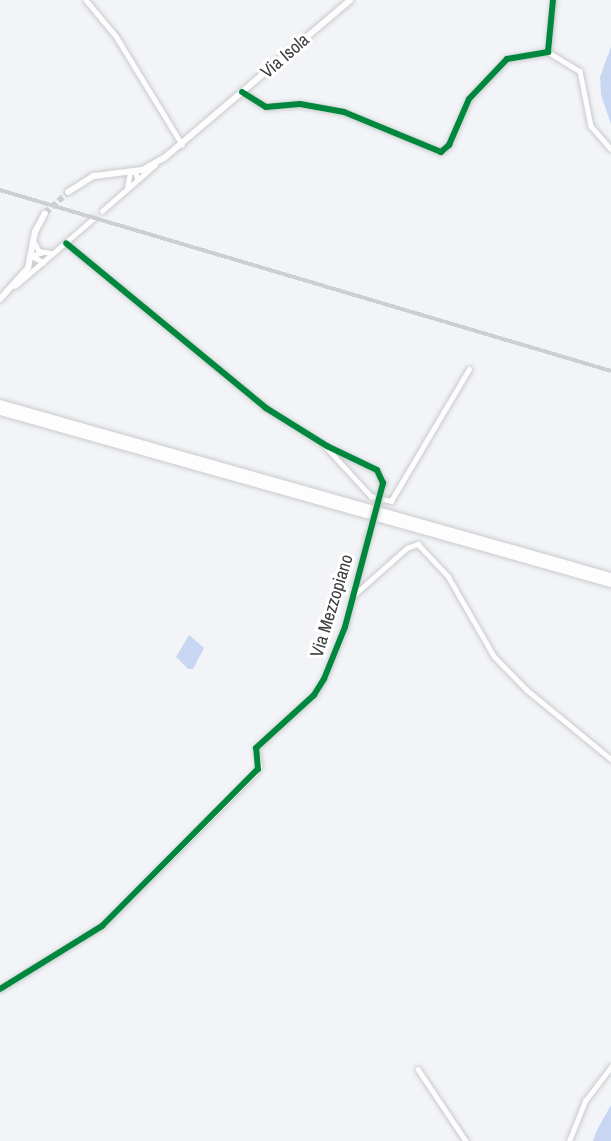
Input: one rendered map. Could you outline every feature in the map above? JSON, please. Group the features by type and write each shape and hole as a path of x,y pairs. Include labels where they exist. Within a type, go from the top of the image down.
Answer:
{"highway":[{"path":"0,404 611,577"},
{"path":"0,411 611,583"}],"street":[{"path":"86,0 116,36 182,144"},
{"name":"Via Isola","path":"102,211 126,191 132,182 182,144 350,0"},
{"path":"548,52 553,0"},
{"path":"242,92 266,107 300,104 344,112 441,152 449,145 469,99 507,59 548,52 579,71 591,126 611,149"},
{"name":"Via Isola","path":"68,192 85,179 133,172 164,158"},
{"path":"114,173 132,182 138,176 133,172"},
{"name":"Via Isola","path":"132,182 133,172"},
{"path":"14,286 32,256 34,240 45,213"},
{"path":"32,256 37,261 55,252 93,219"},
{"path":"34,240 45,257"},
{"name":"Via Mezzopiano","path":"0,988 102,926 260,767 256,748 314,694 324,679 352,597 383,483 377,470 317,439 266,408 66,243"},
{"path":"32,256 45,257"},
{"path":"0,299 45,257"},
{"path":"317,439 371,496 391,501 469,369"},
{"name":"Via Mezzopiano","path":"352,597 407,548 418,544 448,576 494,656 527,690 611,759"},
{"path":"569,1141 585,1101 611,1067"},
{"path":"418,1069 466,1141"}],"water":[{"path":"611,47 611,124 601,95 600,77"},
{"path":"189,635 204,648 193,669 188,669 176,657"},
{"path":"611,1105 611,1141 593,1141 597,1130"}],"tunnel":[{"path":"45,213 68,192"}],"railway":[{"path":"0,190 611,371"}],"cycle path":[{"path":"242,92 266,107 300,104 344,112 441,152 449,145 469,99 507,59 548,52 553,0"},
{"path":"0,989 102,926 258,769 256,748 314,695 324,679 345,627 383,483 377,470 327,446 266,408 66,243"}]}
